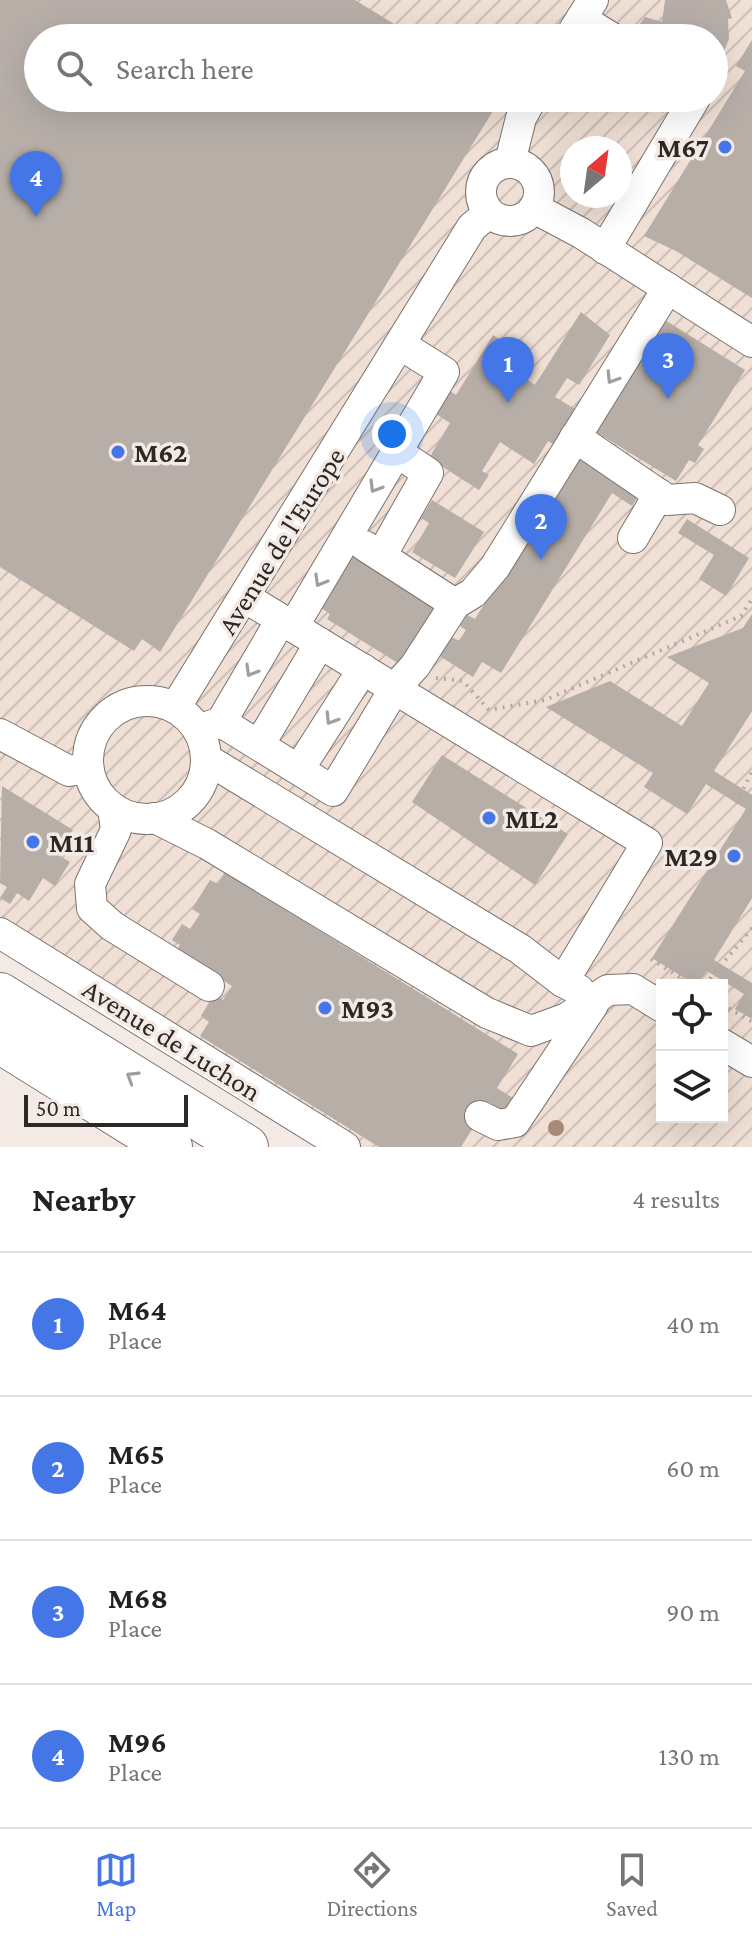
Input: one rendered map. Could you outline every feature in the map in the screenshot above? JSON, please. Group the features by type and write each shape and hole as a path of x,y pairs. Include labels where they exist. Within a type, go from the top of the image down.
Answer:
{"highway":[{"path":"0,995 246,1147"},
{"path":"0,1041 170,1147"}],"lane":[{"path":"510,162 524,112"},
{"path":"605,249 687,112"},
{"path":"510,162 525,167 537,181 539,192 534,208 517,220 507,221 489,213 481,195 484,178 495,167 510,162"},
{"path":"534,208 752,342"},
{"name":"Avenue de l'Europe","path":"175,708 246,598 472,227 489,213"},
{"path":"401,345 444,372 347,535 287,623 210,726 201,784 189,801 173,813 155,818 133,817 113,808 96,791 88,768 91,737 108,715 127,704 144,700 175,708 210,726 259,745 333,791 455,604 473,593 495,567 668,288"},
{"path":"575,437 672,501 695,498 720,510"},
{"path":"381,556 428,473 397,452"},
{"path":"633,538 659,494"},
{"path":"347,535 455,604"},
{"path":"246,598 363,669 405,677 647,843 563,982"},
{"path":"259,745 320,643"},
{"path":"299,769 363,669"},
{"path":"0,734 69,771 88,768"},
{"path":"206,766 213,763 520,949 563,982 577,989 604,993 633,989 656,1003"},
{"path":"113,808 116,830 90,884 92,908 112,926 209,986"},
{"path":"155,818 207,844 487,1013 531,1031 567,1018 604,993"},
{"name":"Avenue de Luchon","path":"0,933 345,1147"},
{"path":"480,1116 498,1125 515,1122 604,993"},
{"path":"728,1048 752,1062"}],"path":[{"path":"405,677 451,677 463,681 489,710 545,700 741,616 752,599"},
{"path":"736,803 752,772"},
{"path":"710,979 752,928"},
{"path":"651,959 683,979"},
{"path":"728,1008 752,1022"}],"shaded area":[{"path":"0,0 752,0 752,1147 321,1147 0,945"}],"building":[{"name":"M62","path":"0,0 355,0 394,24 24,24 24,112 492,112 160,652 142,639 134,651 0,567"},
{"path":"665,0 726,0 732,18 728,19 729,39 728,41 728,24 640,24 645,17 662,22"},
{"name":"M67","path":"752,40 752,298 676,251 644,236 720,112 728,112 728,99 745,71 736,66"},
{"path":"581,312 610,335 579,385 567,378 555,397 580,412 558,447 548,441 534,464 500,442 482,471 489,475 479,490 429,458 450,423 433,412 447,389 456,395 493,335 501,340 498,345 530,365 522,376 535,385"},
{"path":"660,317 745,370 698,445 704,449 695,463 689,460 676,481 591,429"},
{"path":"579,452 642,490 632,506 612,493 501,673 482,662 473,677 438,655 450,636 459,641 466,630 460,626 467,615 475,619"},
{"path":"432,500 484,532 455,578 412,552 429,523 421,518"},
{"path":"687,519 749,558 726,596 699,579 714,555 678,533"},
{"path":"353,553 438,606 401,665 327,619 330,614 320,607"},
{"name":"M29","path":"752,614 752,711 714,771 752,795 752,898 714,960 752,983 752,1019 735,1009 744,994 728,984 728,979 720,979 707,971 701,979 686,979 652,958 746,809 706,784 687,814 644,787 653,773 546,707 610,681 682,726 709,683 667,657 743,628"},
{"name":"ML2","path":"442,755 568,834 535,885 412,802"},
{"name":"M11","path":"2,786 73,830 58,855 70,862 55,886 43,878 29,901 17,893 10,904 0,898 7,887 0,883"},
{"name":"M93","path":"225,872 518,1054 497,1088 513,1098 504,1112 489,1102 461,1147 379,1147 200,1036 209,1022 201,1016 214,994 223,1000 232,986 176,951 180,945 172,940 182,924 190,929 200,914 192,909 210,880 218,884"}],"place":[{"name":"M67","path":"725,147"},
{"name":"M96","path":"36,217"},
{"name":"M68","path":"668,399"},
{"name":"M64","path":"508,403"},
{"name":"M62","path":"118,452"},
{"name":"M65","path":"541,560"},
{"name":"ML2","path":"489,818"},
{"name":"M11","path":"33,842"},
{"name":"M29","path":"734,856"},
{"name":"M93","path":"325,1008"}]}
